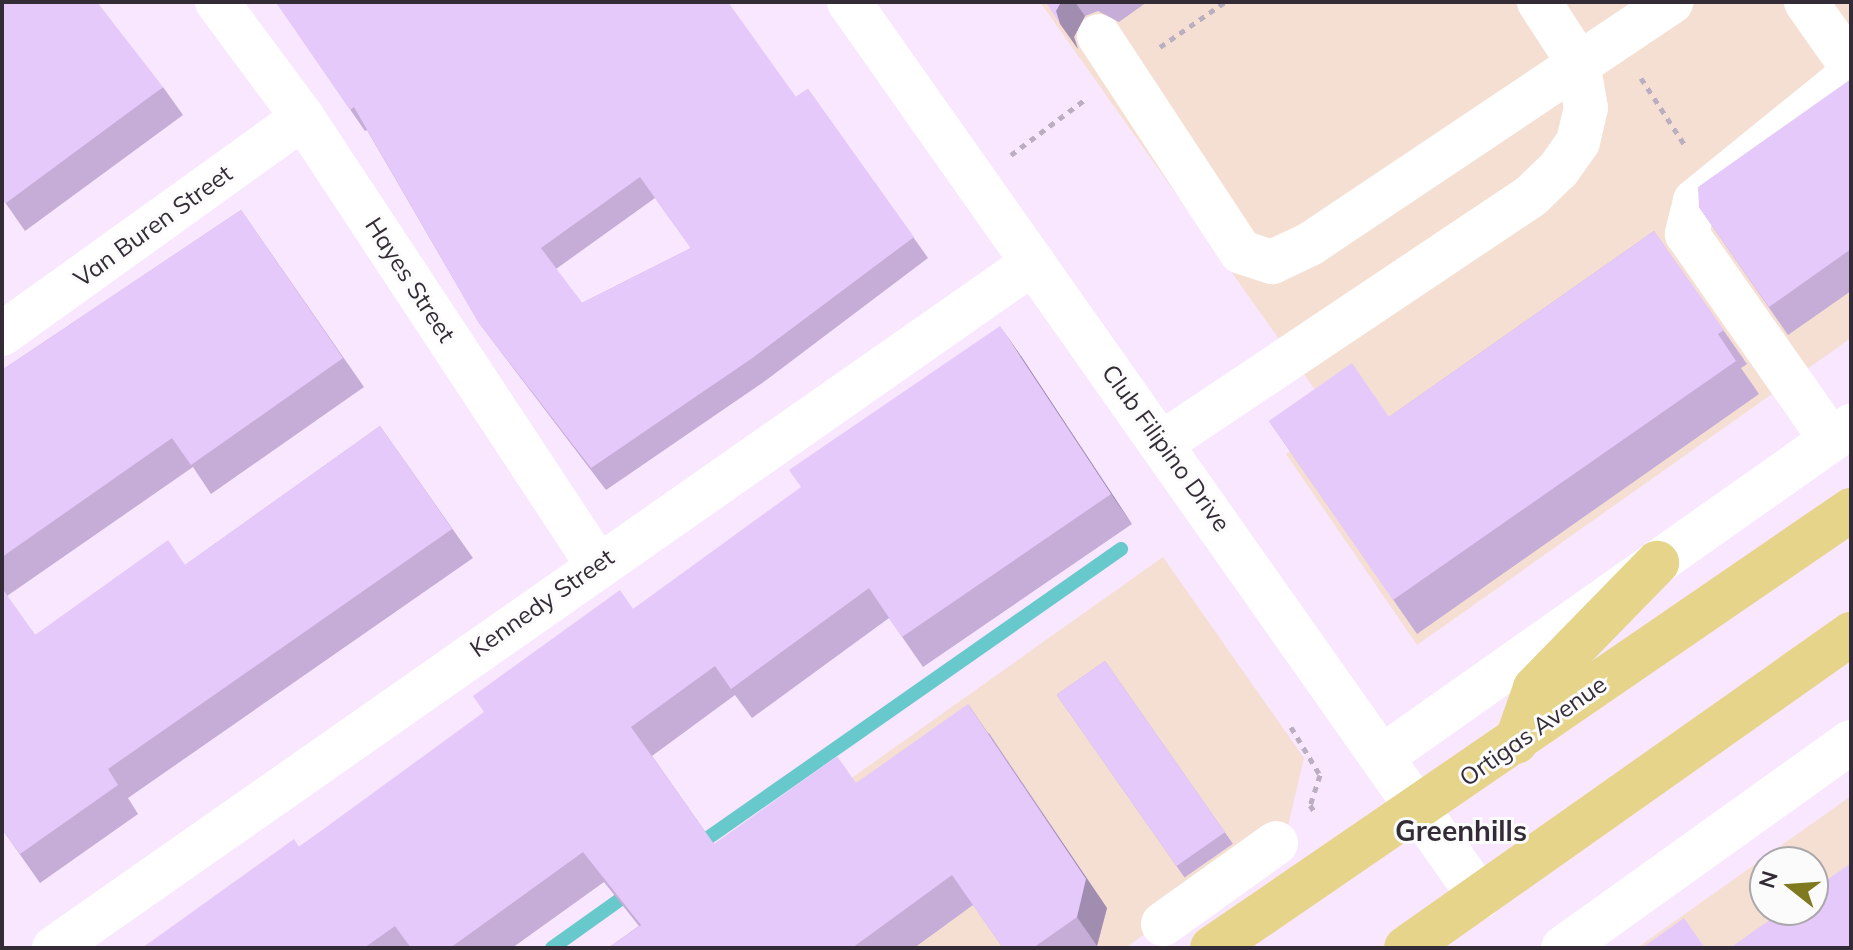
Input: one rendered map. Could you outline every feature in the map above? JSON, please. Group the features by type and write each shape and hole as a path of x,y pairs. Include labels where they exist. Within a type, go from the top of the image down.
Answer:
{"main road":[{"name":"Ortigas Avenue","path":"1212,948 1420,809 1851,510"},
{"path":"1516,742 1535,688 1657,563"},
{"path":"1406,948 1851,634"}],"street":[{"name":"Hayes Street","path":"217,2 303,118 597,564"},
{"name":"Club Filipino Drive","path":"849,2 1480,897"},
{"path":"1162,443 1532,195 1578,142 1586,108 1578,62 1539,2"},
{"path":"1099,36 1241,252 1272,262 1310,244 1671,2"},
{"path":"1383,756 1841,433 1687,234 1695,201 1850,75 1851,66 1806,2"},
{"name":"Van Buren Street","path":"2,334 303,118"},
{"name":"Kennedy Street","path":"54,948 597,564 1033,263"},
{"path":"1563,948 1851,742"},
{"path":"1163,924 1276,843"}],"path":[{"path":"1633,66 1692,157"},
{"path":"1291,727 1320,775 1310,805"}],"shaded area":[{"path":"1040,2 1851,2 1851,338 1417,645 1286,454 1335,418"},
{"path":"1163,557 1304,758 1288,826 1126,948 612,948"},
{"path":"1851,796 1851,948 1637,948 1749,868 1749,926 1829,926 1829,846 1781,846"}],"building":[{"path":"2,2 97,2 163,87 6,203 2,198"},
{"path":"276,2 728,2 796,97 808,89 914,237 751,359 591,468 479,323 354,107 350,110","holes":["640,177 691,248 582,303 541,248"]},
{"path":"1046,2 1061,2 1056,11 1060,24"},
{"path":"1851,79 1851,249 1769,307 1699,207 1698,187"},
{"path":"241,210 343,358 191,465 172,438 2,557 2,370"},
{"path":"1654,231 1724,330 1718,334 1736,361 1393,600 1269,421 1352,363 1389,417"},
{"path":"1000,326 1111,494 902,637 869,588 731,689 715,666 631,727 714,844 837,756 856,783 968,704 1086,879 1077,917 1033,948 1003,948 952,875 852,948 608,948 641,925 583,852 450,948 411,948 395,926 364,948 142,948 294,839 299,847 484,712 473,696 620,590 633,609 801,487 789,470"},
{"path":"380,426 452,529 108,769 118,785 20,854 2,829 2,588 35,635 168,540 185,565"},
{"path":"1105,661 1225,832 1177,866 1057,695"},
{"path":"1851,863 1851,948 1730,948 1761,926 1829,926 1829,879"},
{"path":"1684,918 1705,948 1642,948"}],"waterway":[{"path":"695,847 1121,549"},
{"path":"552,948 632,891"}],"district":[{"name":"Greenhills","path":"1461,831"}]}
